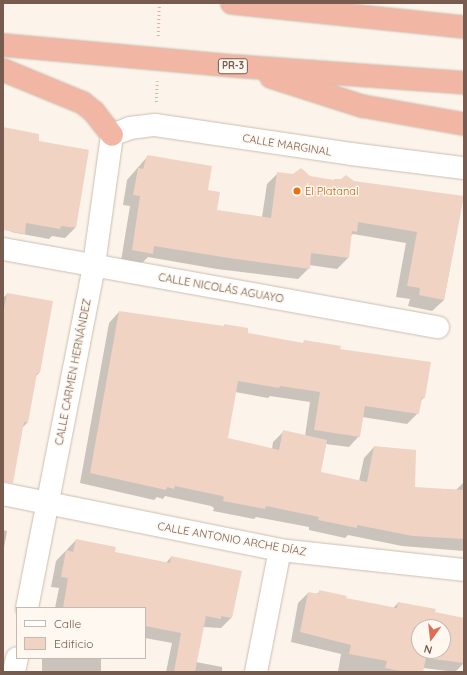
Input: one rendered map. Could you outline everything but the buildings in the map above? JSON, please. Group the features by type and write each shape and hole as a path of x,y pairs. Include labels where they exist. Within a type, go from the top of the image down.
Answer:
{"highway":[{"path":"232,3 464,27"},
{"name":"PR-3","path":"3,45 235,66 464,83"},
{"path":"235,66 362,106 464,124"},
{"path":"3,70 83,103 94,112 112,135"}],"street":[{"name":"CALLE MARGINAL","path":"112,135 130,128 155,125 344,153 464,168"},
{"name":"CALLE CARMEN HERNÁNDEZ","path":"27,607 94,265 112,135"},
{"name":"CALLE NICOLÁS AGUAYO","path":"3,249 438,327"},
{"name":"CALLE ANTONIO ARCHE DÍAZ","path":"3,494 280,550 464,570"},
{"path":"256,672 280,550"},
{"path":"14,672 17,659"}],"place":[{"name":"El Platanal","path":"297,191"}]}
